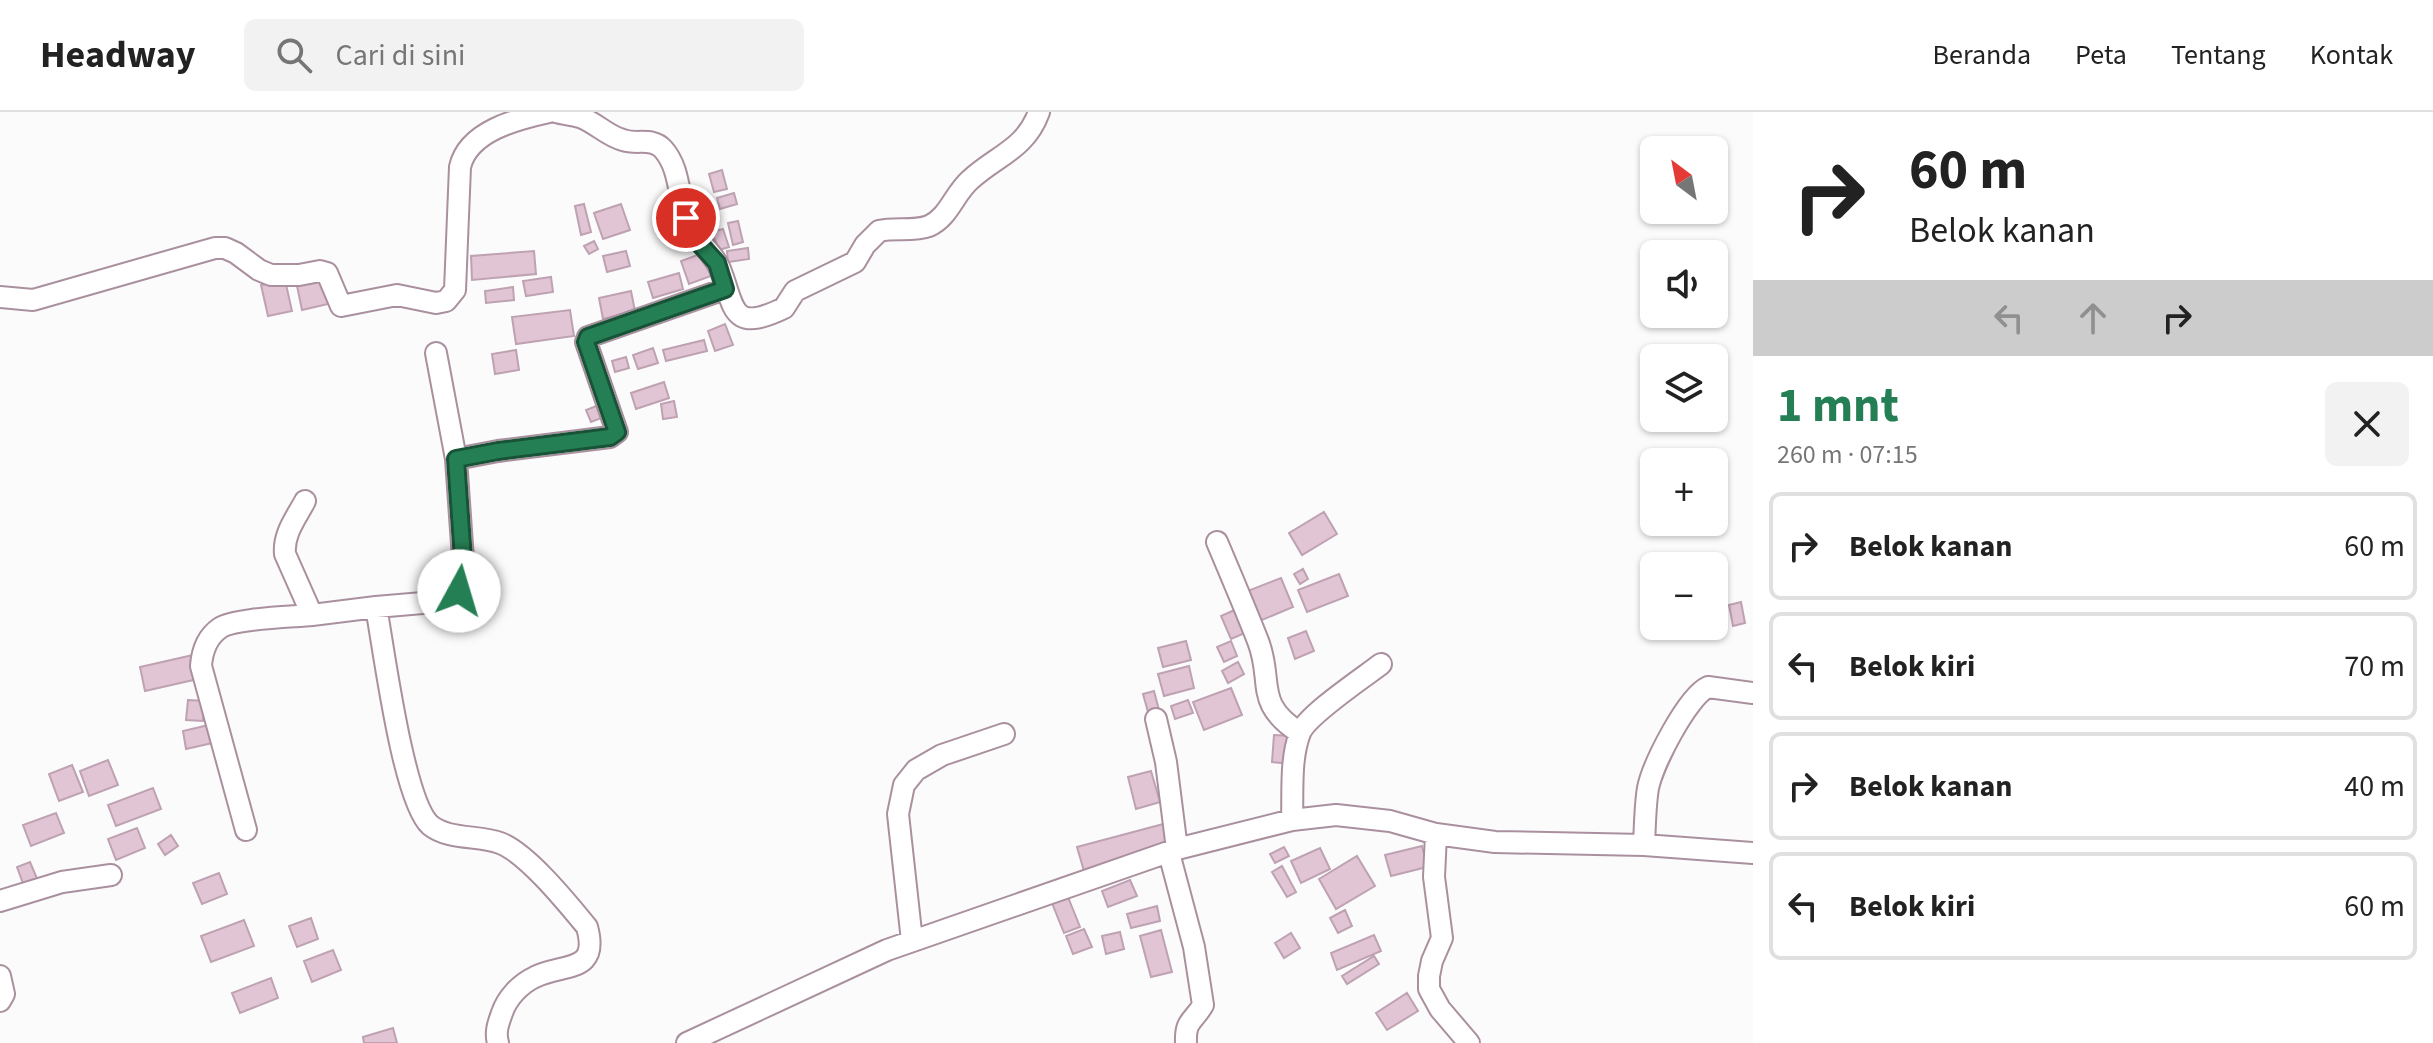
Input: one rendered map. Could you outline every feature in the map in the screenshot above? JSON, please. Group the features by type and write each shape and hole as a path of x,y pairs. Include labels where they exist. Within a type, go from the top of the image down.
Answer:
{"street":[{"path":"0,297 33,300 187,254 225,248 271,275 327,273 338,304 343,306 397,295 436,303 446,301 455,290 462,155 484,136 516,119 549,112"},
{"path":"556,112 581,117 620,140 653,142 661,146 676,173 692,232 717,263 732,308 743,317 752,318 784,308 795,291 855,262 865,245 879,231 921,228 937,222 969,180 1027,138 1039,112"},
{"path":"456,459 613,435 617,429 586,342 588,337 725,289"},
{"path":"246,830 201,666 202,651 219,628 232,623 446,601 459,591 463,559 456,459 436,353"},
{"path":"305,501 285,538 284,546 312,615"},
{"path":"1217,542 1260,645 1265,691 1283,722 1300,733"},
{"path":"376,607 400,741 418,808 431,825 448,833 489,840 514,849 587,927 591,940 585,959 579,964 534,977 514,991 504,1006 495,1034 498,1043"},
{"path":"1292,820 1293,775 1300,733 1310,719 1381,664"},
{"path":"1644,845 1648,786 1656,765 1693,700 1708,687 1753,693"},
{"path":"1156,719 1166,762 1173,851 1203,1005 1189,1021 1186,1043"},
{"path":"912,941 898,814 904,785 916,770 942,755 1004,734"},
{"path":"687,1043 887,950 1173,851 1292,820 1336,815 1390,821 1436,834 1495,842 1644,845 1753,853"},
{"path":"1436,834 1434,877 1442,938 1432,961 1429,989 1440,1009 1469,1043"},
{"path":"0,901 62,882 111,875"},
{"path":"0,976 4,994 0,1001"}],"building":[{"path":"722,170 727,189 714,192 709,174"},
{"path":"734,193 737,204 720,209 717,198"},
{"path":"704,194 706,202 694,205 692,196"},
{"path":"584,204 591,232 581,235 575,206"},
{"path":"621,204 630,230 603,239 594,213"},
{"path":"708,208 712,225 699,229 694,211"},
{"path":"738,221 743,242 733,245 728,223"},
{"path":"723,229 729,247 719,250 712,232"},
{"path":"594,241 598,249 589,254 584,246"},
{"path":"748,248 749,259 728,262 727,251"},
{"path":"534,251 536,274 472,280 471,256"},
{"path":"626,251 630,266 607,272 603,256"},
{"path":"703,253 711,276 689,284 681,261"},
{"path":"679,273 683,289 653,298 648,282"},
{"path":"322,276 328,304 302,310 296,281"},
{"path":"551,277 553,292 526,296 523,281"},
{"path":"285,280 292,311 268,316 261,285"},
{"path":"513,287 514,300 486,303 485,291"},
{"path":"631,291 635,311 603,319 599,298"},
{"path":"570,310 574,336 516,344 512,317"},
{"path":"725,324 733,345 715,351 708,331"},
{"path":"704,340 707,351 666,361 663,350"},
{"path":"653,348 658,363 638,369 633,355"},
{"path":"516,350 519,370 495,374 492,354"},
{"path":"626,357 629,368 615,372 612,361"},
{"path":"664,382 669,398 636,409 631,393"},
{"path":"674,401 677,417 663,419 661,404"},
{"path":"604,403 609,415 591,422 586,410"},
{"path":"1324,512 1337,534 1302,555 1289,533"},
{"path":"1303,569 1308,579 1300,584 1294,574"},
{"path":"1339,574 1348,596 1307,612 1298,590"},
{"path":"1281,578 1293,607 1257,622 1245,592"},
{"path":"1741,602 1745,623 1733,626 1729,605"},
{"path":"1241,607 1252,630 1231,639 1221,616"},
{"path":"1306,631 1314,651 1295,659 1288,638"},
{"path":"1186,641 1191,660 1163,667 1158,648"},
{"path":"1231,641 1237,656 1224,662 1217,647"},
{"path":"193,655 198,679 145,691 140,667"},
{"path":"1238,662 1244,674 1228,683 1222,671"},
{"path":"1189,666 1194,688 1164,696 1158,674"},
{"path":"1231,688 1242,715 1204,730 1193,702"},
{"path":"1154,691 1159,710 1148,712 1143,694"},
{"path":"188,700 204,701 203,721 186,720"},
{"path":"1188,700 1193,713 1175,719 1171,706"},
{"path":"213,724 217,742 186,749 183,731"},
{"path":"1274,735 1293,736 1290,764 1272,762"},
{"path":"108,760 118,785 89,796 80,771"},
{"path":"72,765 83,792 59,801 49,774"},
{"path":"1151,771 1160,802 1136,809 1128,777"},
{"path":"153,788 161,809 116,826 108,805"},
{"path":"56,813 64,833 31,846 23,825"},
{"path":"1167,823 1174,848 1084,871 1077,847"},
{"path":"137,828 145,848 116,860 108,839"},
{"path":"171,835 178,846 165,855 158,844"},
{"path":"1422,846 1427,867 1391,876 1385,855"},
{"path":"1284,847 1289,856 1275,863 1270,854"},
{"path":"1320,848 1330,869 1301,883 1291,861"},
{"path":"1357,856 1375,886 1336,909 1319,879"},
{"path":"30,862 38,881 24,886 17,867"},
{"path":"1282,866 1296,892 1287,897 1272,872"},
{"path":"219,873 227,894 202,904 193,883"},
{"path":"1130,880 1137,896 1108,907 1102,891"},
{"path":"1068,897 1080,927 1064,933 1052,903"},
{"path":"1157,906 1160,921 1131,928 1127,914"},
{"path":"1345,910 1352,926 1338,933 1330,918"},
{"path":"311,918 318,939 297,947 289,926"},
{"path":"244,920 254,946 211,962 201,936"},
{"path":"1084,929 1092,947 1073,954 1066,936"},
{"path":"1161,930 1172,972 1151,977 1140,936"},
{"path":"1120,932 1124,949 1106,954 1102,936"},
{"path":"1291,933 1300,948 1284,958 1275,943"},
{"path":"1374,935 1381,951 1337,970 1331,953"},
{"path":"333,950 341,970 312,982 304,961"},
{"path":"1374,956 1379,964 1347,984 1342,976"},
{"path":"271,978 278,998 240,1013 232,993"},
{"path":"1407,993 1418,1011 1387,1030 1376,1013"},
{"path":"393,1028 397,1043 364,1043 363,1037"}],"route":[{"path":"459,591 463,559 456,459 610,437 617,432 586,342 588,337 725,289 717,263 698,242 686,218"}]}
